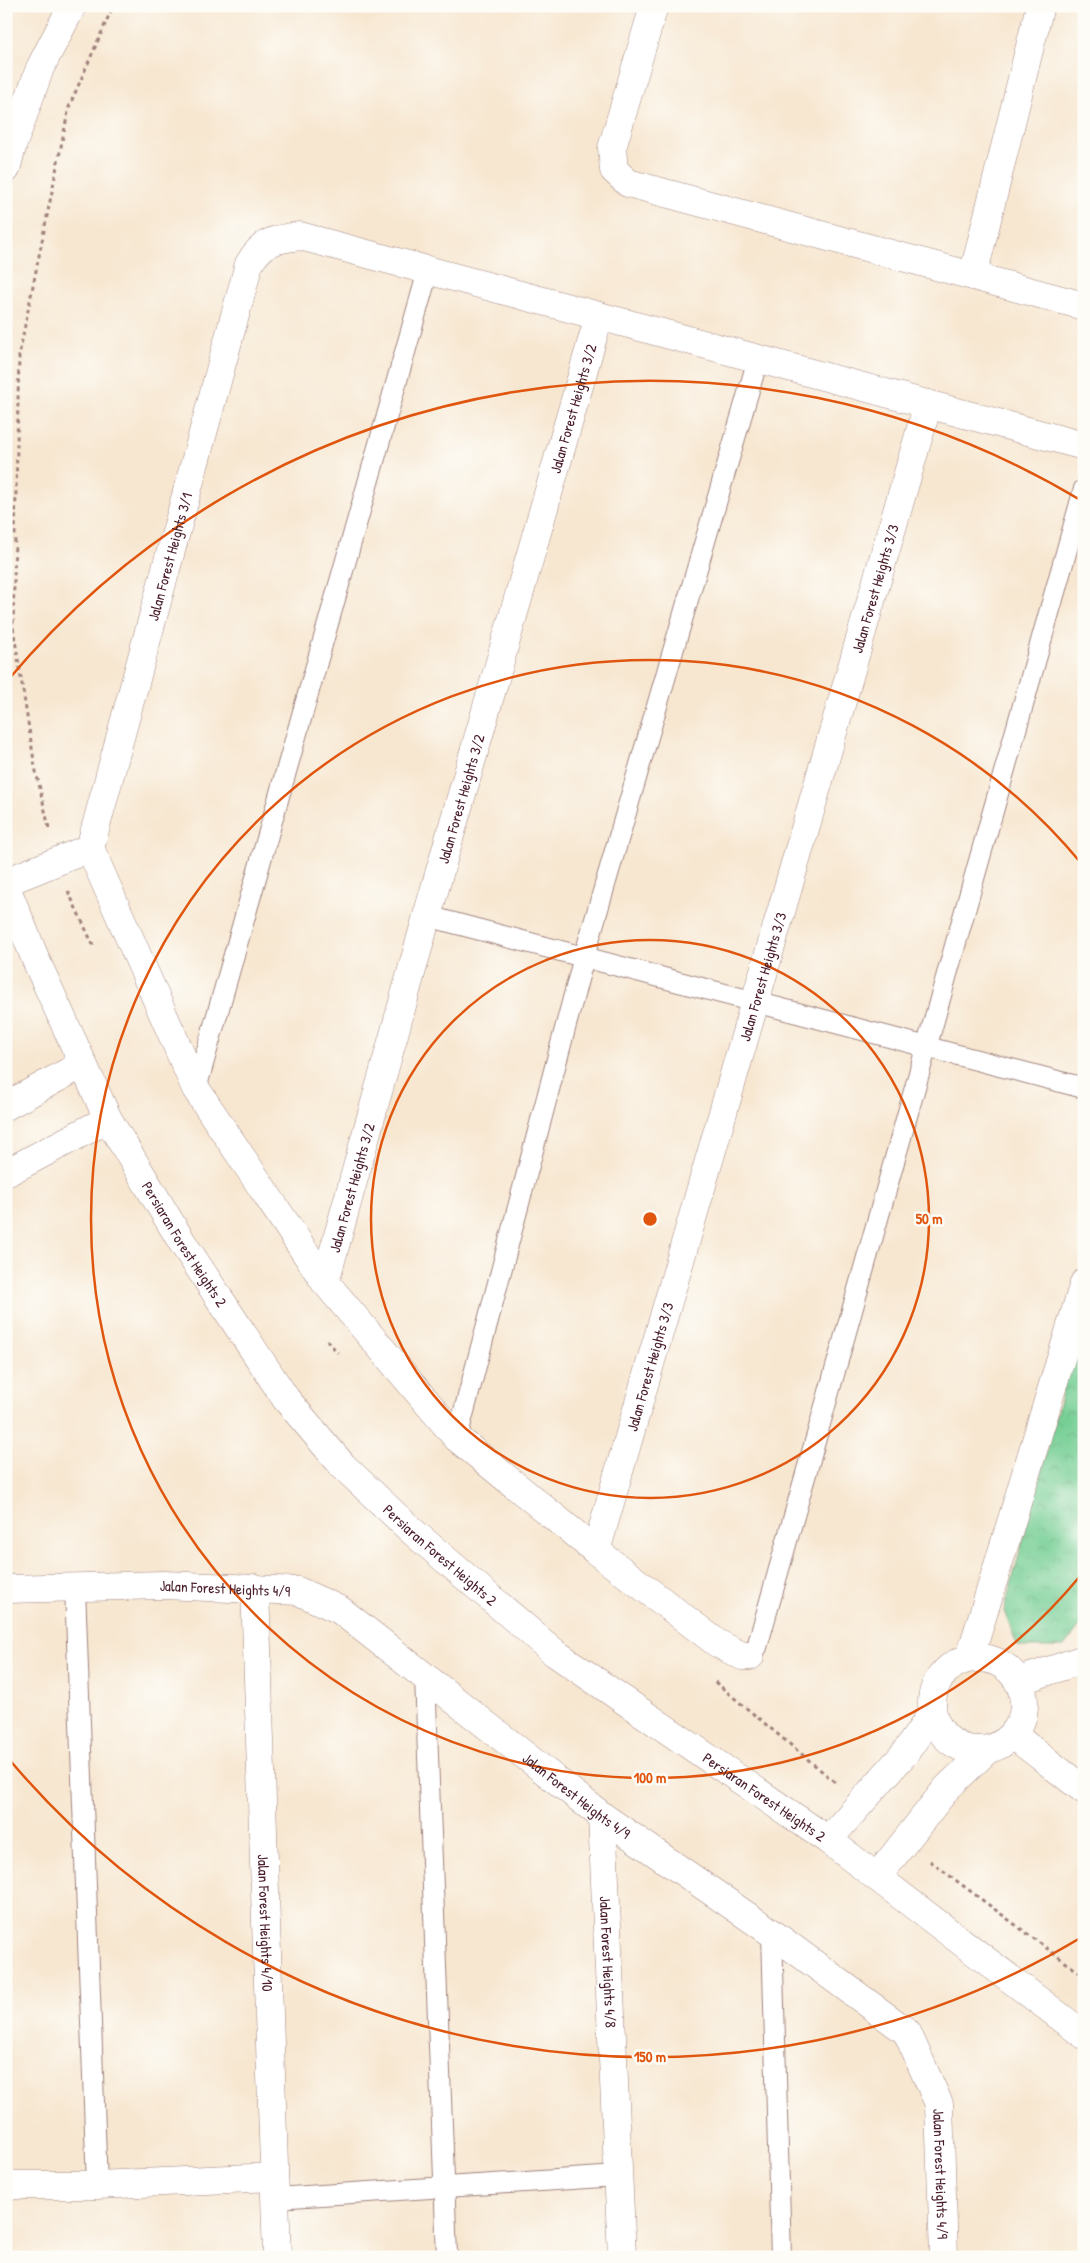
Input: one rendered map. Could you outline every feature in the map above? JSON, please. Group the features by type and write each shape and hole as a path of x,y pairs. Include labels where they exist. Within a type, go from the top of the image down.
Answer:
{"street":[{"path":"6,169 40,68 72,6"},
{"path":"654,6 612,148 614,170 628,184 1084,306"},
{"path":"973,276 1040,6"},
{"name":"Jalan Forest Heights 3/1","path":"90,848 249,264 256,251 268,242 300,236 428,271"},
{"path":"428,271 1084,446"},
{"name":"Jalan Forest Heights 3/2","path":"325,1282 427,916 599,316"},
{"name":"Jalan Forest Heights 3/3","path":"596,1551 928,404"},
{"path":"6,882 90,848 196,1089 325,1282 457,1438 596,1551 717,1643 742,1656 750,1656"},
{"name":"Persiaran Forest Heights 2","path":"6,887 38,965 108,1119 182,1242 286,1399 343,1466 412,1531 555,1653 828,1840 1084,2035"},
{"path":"6,1106 83,1064"},
{"path":"6,1173 108,1119"},
{"path":"970,1657 1084,1283"},
{"name":"Jalan Forest Heights 4/9","path":"6,1590 75,1586 164,1585 254,1588 298,1591 340,1610 602,1816 772,1933 907,2032 939,2104 944,2257"},
{"name":"Jalan Forest Heights 4/10","path":"254,1588 277,2257"},
{"path":"970,1657 998,1662 1010,1669 1019,1681 1024,1695 1021,1723 1013,1735 1001,1745 987,1750 972,1750 959,1746 947,1739 937,1727 932,1714 932,1699 936,1684 944,1672 956,1663 970,1657"},
{"path":"1019,1681 1084,1659"},
{"path":"828,1840 905,1753 932,1714"},
{"path":"1013,1735 1084,1790"},
{"path":"877,1877 947,1788 987,1750"},
{"name":"Jalan Forest Heights 4/8","path":"602,1816 622,2257"},
{"path":"6,2185 274,2188"}],"lane":[{"path":"196,1089 428,271"},
{"path":"457,1438 584,957 758,359"},
{"path":"750,1656 756,1647 762,1628 1084,489"},
{"path":"427,916 1084,1088"},
{"path":"75,1586 98,2185"},
{"path":"425,1676 447,2257"},
{"path":"772,1933 781,2257"},
{"path":"274,2188 443,2187 618,2176"}],"green space":[{"path":"1084,1310 1084,1620 1064,1647 1018,1647 1004,1611"}]}
